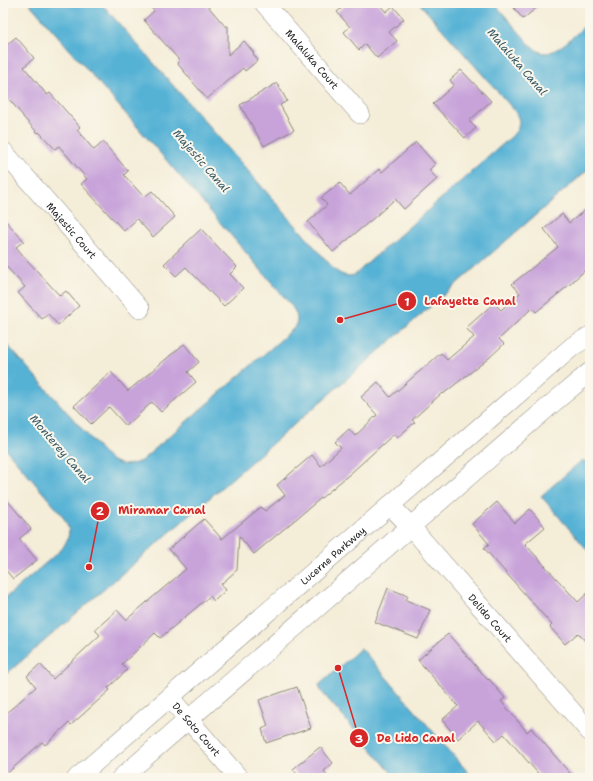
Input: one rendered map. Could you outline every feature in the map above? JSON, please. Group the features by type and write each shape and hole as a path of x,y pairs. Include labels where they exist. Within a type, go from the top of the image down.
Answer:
{"street":[{"name":"Malaluka Court","path":"264,3 360,114"},
{"name":"Majestic Court","path":"3,151 140,309"},
{"name":"Lucerne Parkway","path":"77,778 573,346 590,336"},
{"path":"121,778 590,372"},
{"name":"Delido Court","path":"390,505 411,527 590,732"},
{"name":"De Soto Court","path":"170,698 239,778"}],"water":[{"path":"29,3 101,3 333,268 345,275 351,276 357,273 511,137 517,130 519,124 518,117 514,110 419,3 494,3 532,47 544,53 551,52 563,45 590,21 590,168 3,677 3,600 62,549 69,532 62,515 3,446 3,340 107,457 119,464 127,465 141,461 292,330 296,325 297,320 291,305"},
{"path":"581,461 585,461 590,467 590,553 541,496"},
{"path":"361,648 473,778 396,778 321,691 319,685"}],"building":[{"path":"147,3 205,3 225,26 228,26 228,55 244,41 258,60 245,71 243,68 207,99 177,63 180,61 144,20 154,11"},
{"path":"348,3 378,3 386,12 393,6 404,19 389,32 397,41 377,58 365,44 359,50 344,32 350,27 337,12"},
{"path":"510,3 542,3 523,19"},
{"path":"16,37 34,58 24,67 47,95 50,93 80,127 77,130 94,150 103,142 128,171 124,175 144,197 152,191 175,217 153,237 137,219 124,231 81,184 87,179 59,146 55,149 39,132 38,133 3,92 3,48"},
{"path":"461,70 491,101 469,121 476,128 465,138 433,104 454,85 450,80"},
{"path":"277,83 287,101 280,105 294,130 264,146 240,105"},
{"path":"416,142 435,164 429,170 437,179 404,209 395,199 333,252 308,222 327,205 321,198 340,183 350,195 379,169 382,172"},
{"path":"590,206 590,266 536,312 532,308 499,339 504,344 489,358 443,394 442,393 412,420 415,422 397,438 394,434 351,473 254,554 239,536 237,570 221,584 226,590 214,601 210,596 160,638 155,633 122,664 127,670 108,688 110,690 71,725 69,723 45,745 42,742 3,777 3,716 36,687 27,676 40,664 53,679 100,635 95,630 117,610 126,620 186,569 169,549 204,519 222,539 261,507 265,511 285,495 277,485 312,455 321,466 341,448 335,442 349,429 355,436 377,415 361,397 378,382 390,397 441,353 447,360 474,337 466,328 494,303 501,310 520,293 512,284 558,247 544,229 562,214 569,223"},
{"path":"3,218 24,241 16,247 27,260 60,296 66,291 79,306 58,325 48,314 42,319 18,293 25,287 3,263"},
{"path":"201,229 237,267 230,274 243,288 224,306 186,267 176,276 164,264"},
{"path":"184,344 199,362 188,372 196,382 161,412 152,402 126,426 109,407 91,424 74,406 111,372 128,391"},
{"path":"3,495 31,529 19,539 37,560 13,579 3,567"},
{"path":"497,502 515,523 530,509 545,527 525,544 578,602 590,591 590,646 578,633 565,644 550,627 552,625 484,548 489,544 472,524"},
{"path":"388,588 408,596 406,600 430,610 418,639 375,622"},
{"path":"448,634 505,698 501,701 527,732 531,728 574,778 542,778 504,734 496,741 478,721 458,739 442,720 458,706 418,660"},
{"path":"297,687 311,728 266,743 262,729 268,726 259,700"},
{"path":"320,747 333,763 324,771 330,778 300,778 293,769"}],"place":[{"name":"Lafayette Canal","path":"340,320"},
{"name":"Miramar Canal","path":"89,567"},
{"name":"De Lido Canal","path":"338,668"}],"water label":[{"name":"Malaluka Canal","path":"517,62"},
{"name":"Majestic Canal","path":"201,161"},
{"name":"Monterey Canal","path":"60,449"}]}
